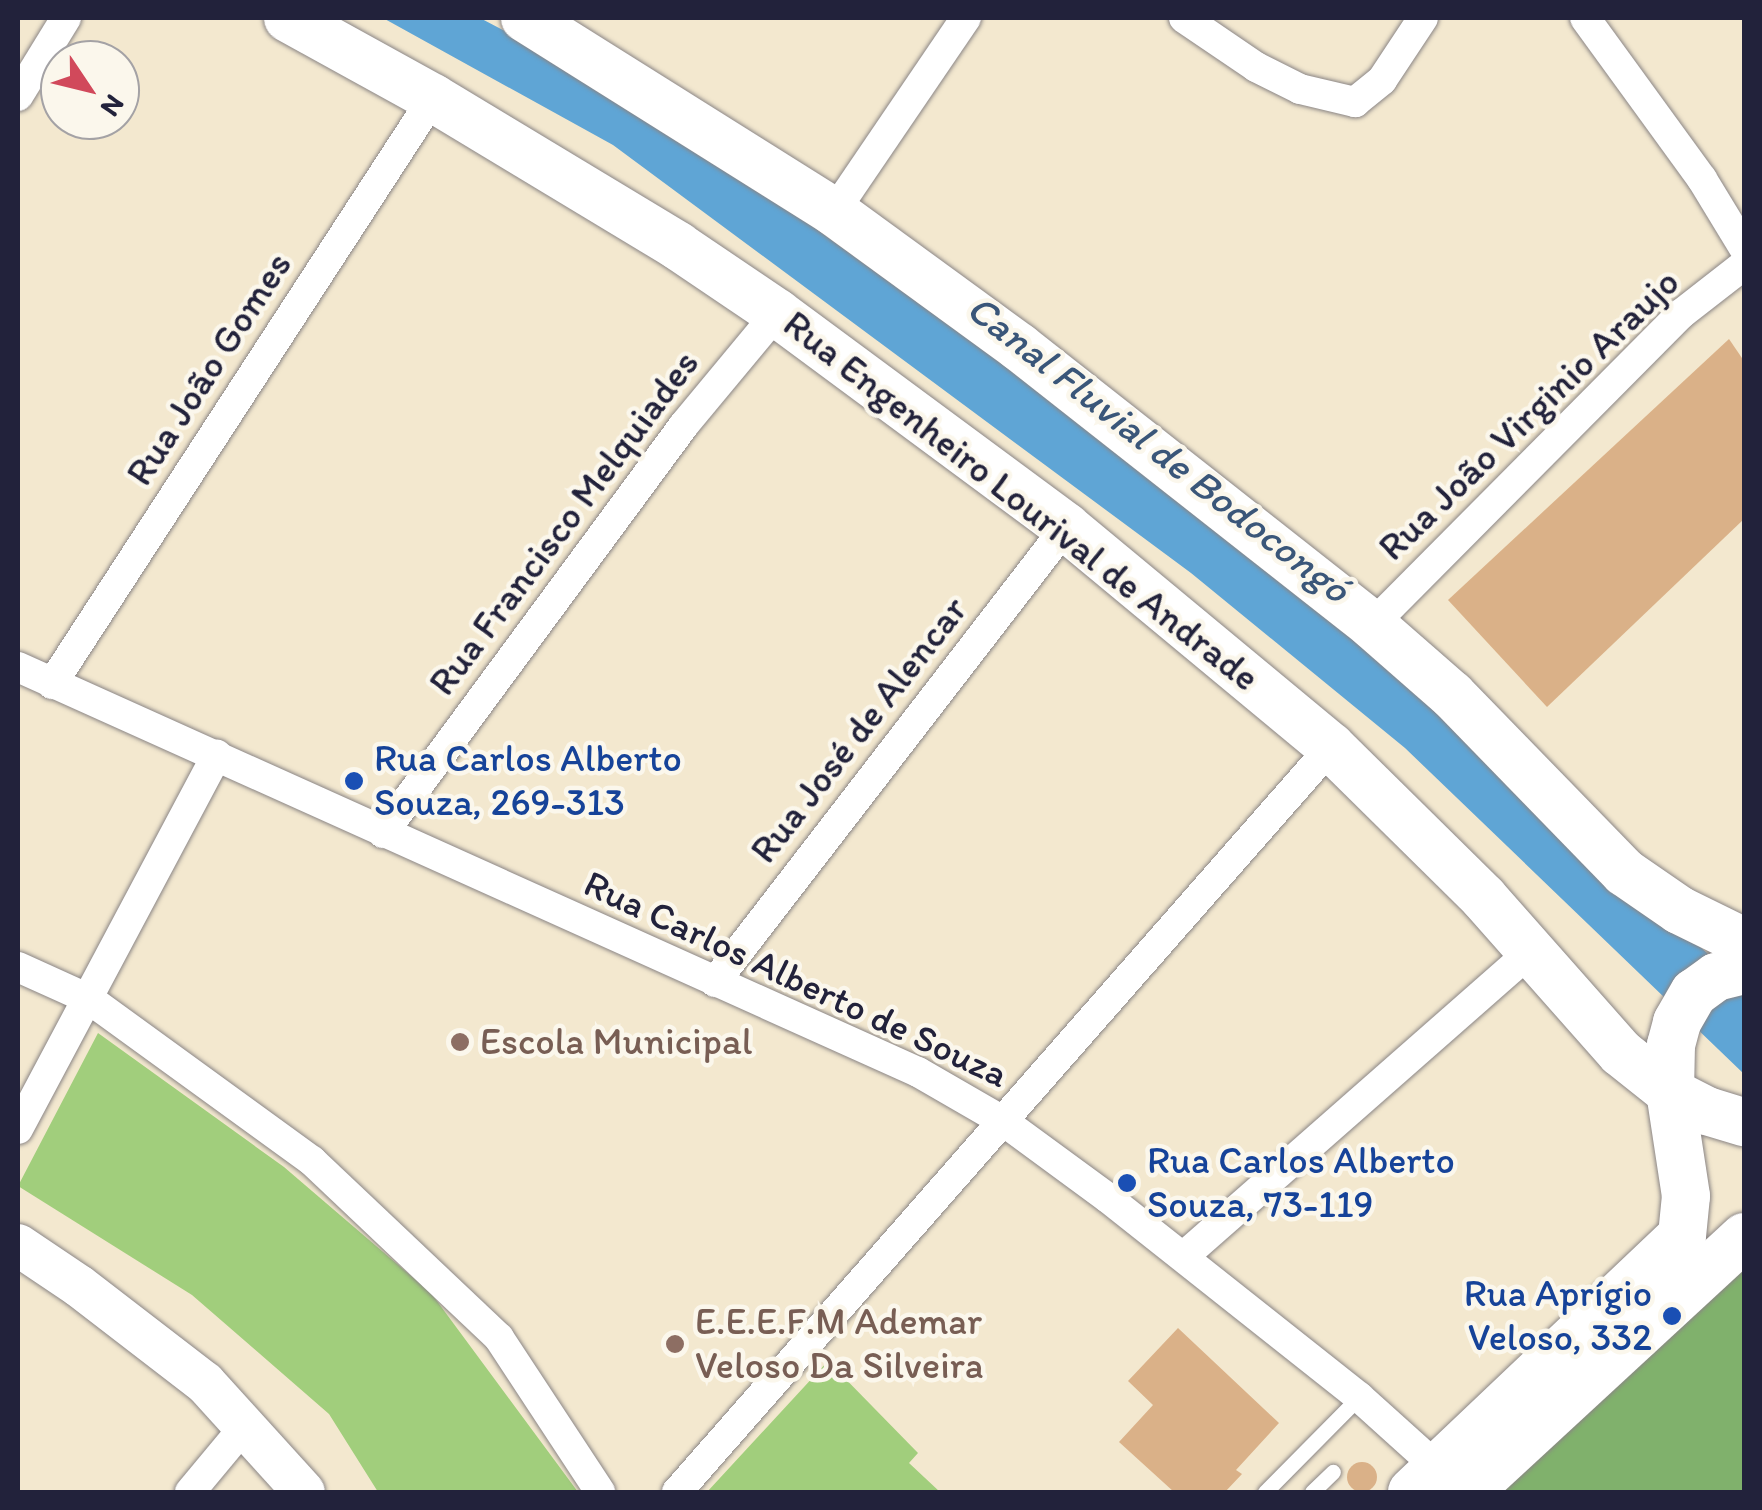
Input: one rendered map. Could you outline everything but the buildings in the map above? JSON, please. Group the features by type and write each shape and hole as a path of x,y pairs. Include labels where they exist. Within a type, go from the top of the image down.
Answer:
{"main road":[{"name":"Rua Engenheiro Lourival de Andrade","path":"288,18 434,98 678,246 777,313 1066,527 1332,746 1532,950 1621,1053 1707,1108"},
{"path":"525,18 834,212 1020,346 1372,625 1452,696 1624,872 1743,961 1694,993 1677,1022 1671,1045 1707,1108 1686,1196 1682,1236 1445,1486"},
{"path":"1445,1486 1744,1238"},
{"path":"18,1246 79,1286 205,1383 304,1492"}],"street":[{"path":"18,96 66,18"},
{"path":"834,212 966,18"},
{"path":"1197,22 1300,89 1355,102 1382,80 1424,18"},
{"path":"1584,18 1702,179 1744,248"},
{"name":"Rua João Gomes","path":"52,684 434,98"},
{"name":"Rua João Virginio Araujo","path":"1372,625 1681,314 1744,266"},
{"name":"Rua Francisco Melquiades","path":"383,834 684,425 777,313"},
{"name":"Rua José de Alencar","path":"715,982 1066,527"},
{"name":"Rua Carlos Alberto de Souza","path":"18,668 918,1072 1003,1121 1184,1256 1359,1396 1445,1486"},
{"path":"676,1492 1332,746"},
{"path":"18,1129 216,756"},
{"path":"1184,1256 1532,950"},
{"path":"18,967 89,999 312,1161 426,1264 498,1338 600,1492"},
{"path":"190,1492 245,1426"}],"lane":[{"path":"1265,1492 1359,1396"},
{"path":"1312,1492 1333,1472"}],"green space":[{"path":"98,1033 284,1167 431,1293 578,1492 378,1492 329,1414 192,1295 18,1186"},
{"path":"1744,1255 1744,1492 1490,1492"},
{"path":"828,1361 918,1453 909,1463 940,1492 707,1492"}],"water":[{"path":"383,18 480,18 641,102 1240,536 1744,986 1744,1074 1405,748 1191,573 613,145"}],"place":[{"name":"Rua Carlos Alberto Souza, 269-313","path":"354,781"},
{"name":"Escola Municipal","path":"460,1042"},
{"name":"Rua Carlos Alberto Souza, 73-119","path":"1127,1183"},
{"name":"Rua Aprígio Veloso, 332","path":"1672,1316"},
{"name":"E.E.E.F.M Ademar Veloso Da Silveira","path":"675,1344"}],"water label":[{"name":"Canal Fluvial de Bodocongó","path":"1159,448"}]}
